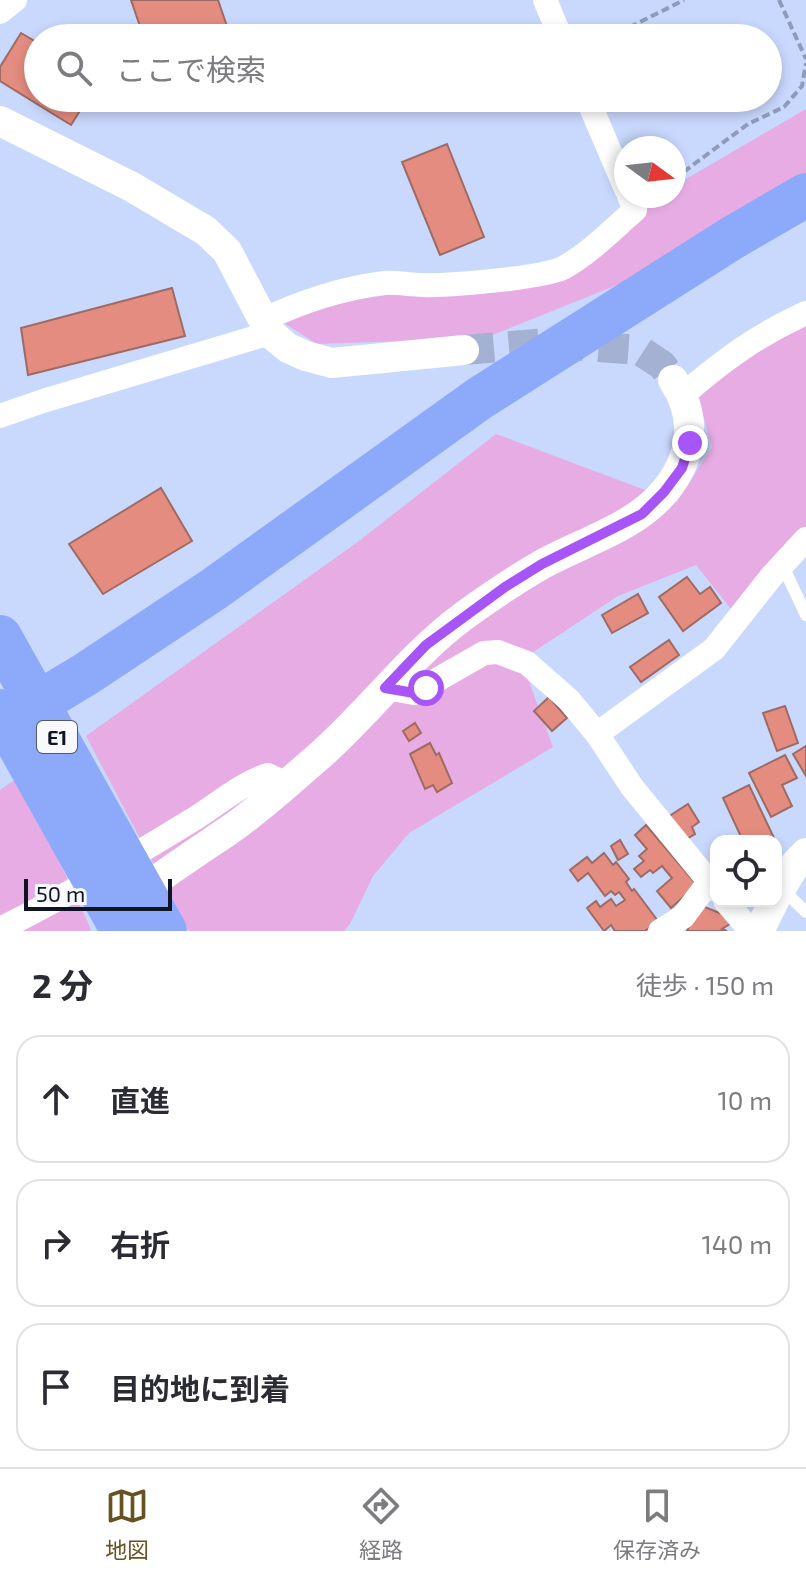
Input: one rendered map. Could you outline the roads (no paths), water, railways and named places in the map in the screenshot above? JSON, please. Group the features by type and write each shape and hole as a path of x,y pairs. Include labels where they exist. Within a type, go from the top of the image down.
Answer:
{"highway":[{"path":"0,757 214,589 480,398 806,195"},
{"path":"0,726 93,685 224,613 512,409 613,343 806,230"},
{"name":"E1","path":"0,637 98,847 123,931"},
{"name":"E1","path":"0,711 98,847 165,931"}],"street":[{"path":"0,12 15,0"},
{"path":"545,0 555,24"},
{"path":"593,112 614,161"},
{"path":"0,121 132,187 206,231 227,251 266,327 288,348 332,363 464,350"},
{"path":"0,416 266,327 320,295 389,283 426,286 523,277 560,269 600,241 634,208"},
{"path":"107,931 108,922 128,901 174,866 230,830 340,737 426,645 542,564 642,514 682,468 690,443 690,419 678,387 753,340 806,313"},
{"path":"597,734 714,649 806,539"},
{"path":"385,688 414,693 484,653 498,652 527,663 569,700 597,734 632,787 710,879"},
{"path":"0,929 62,899 253,780 268,775 287,784"},
{"path":"759,931 785,876"},
{"path":"660,931 683,917 710,888"},
{"path":"730,907 751,931"}],"lane":[{"path":"782,564 806,615"},
{"path":"785,876 806,912"}],"tunnel":[{"path":"464,350 546,343 639,350 662,365 673,380"}]}
